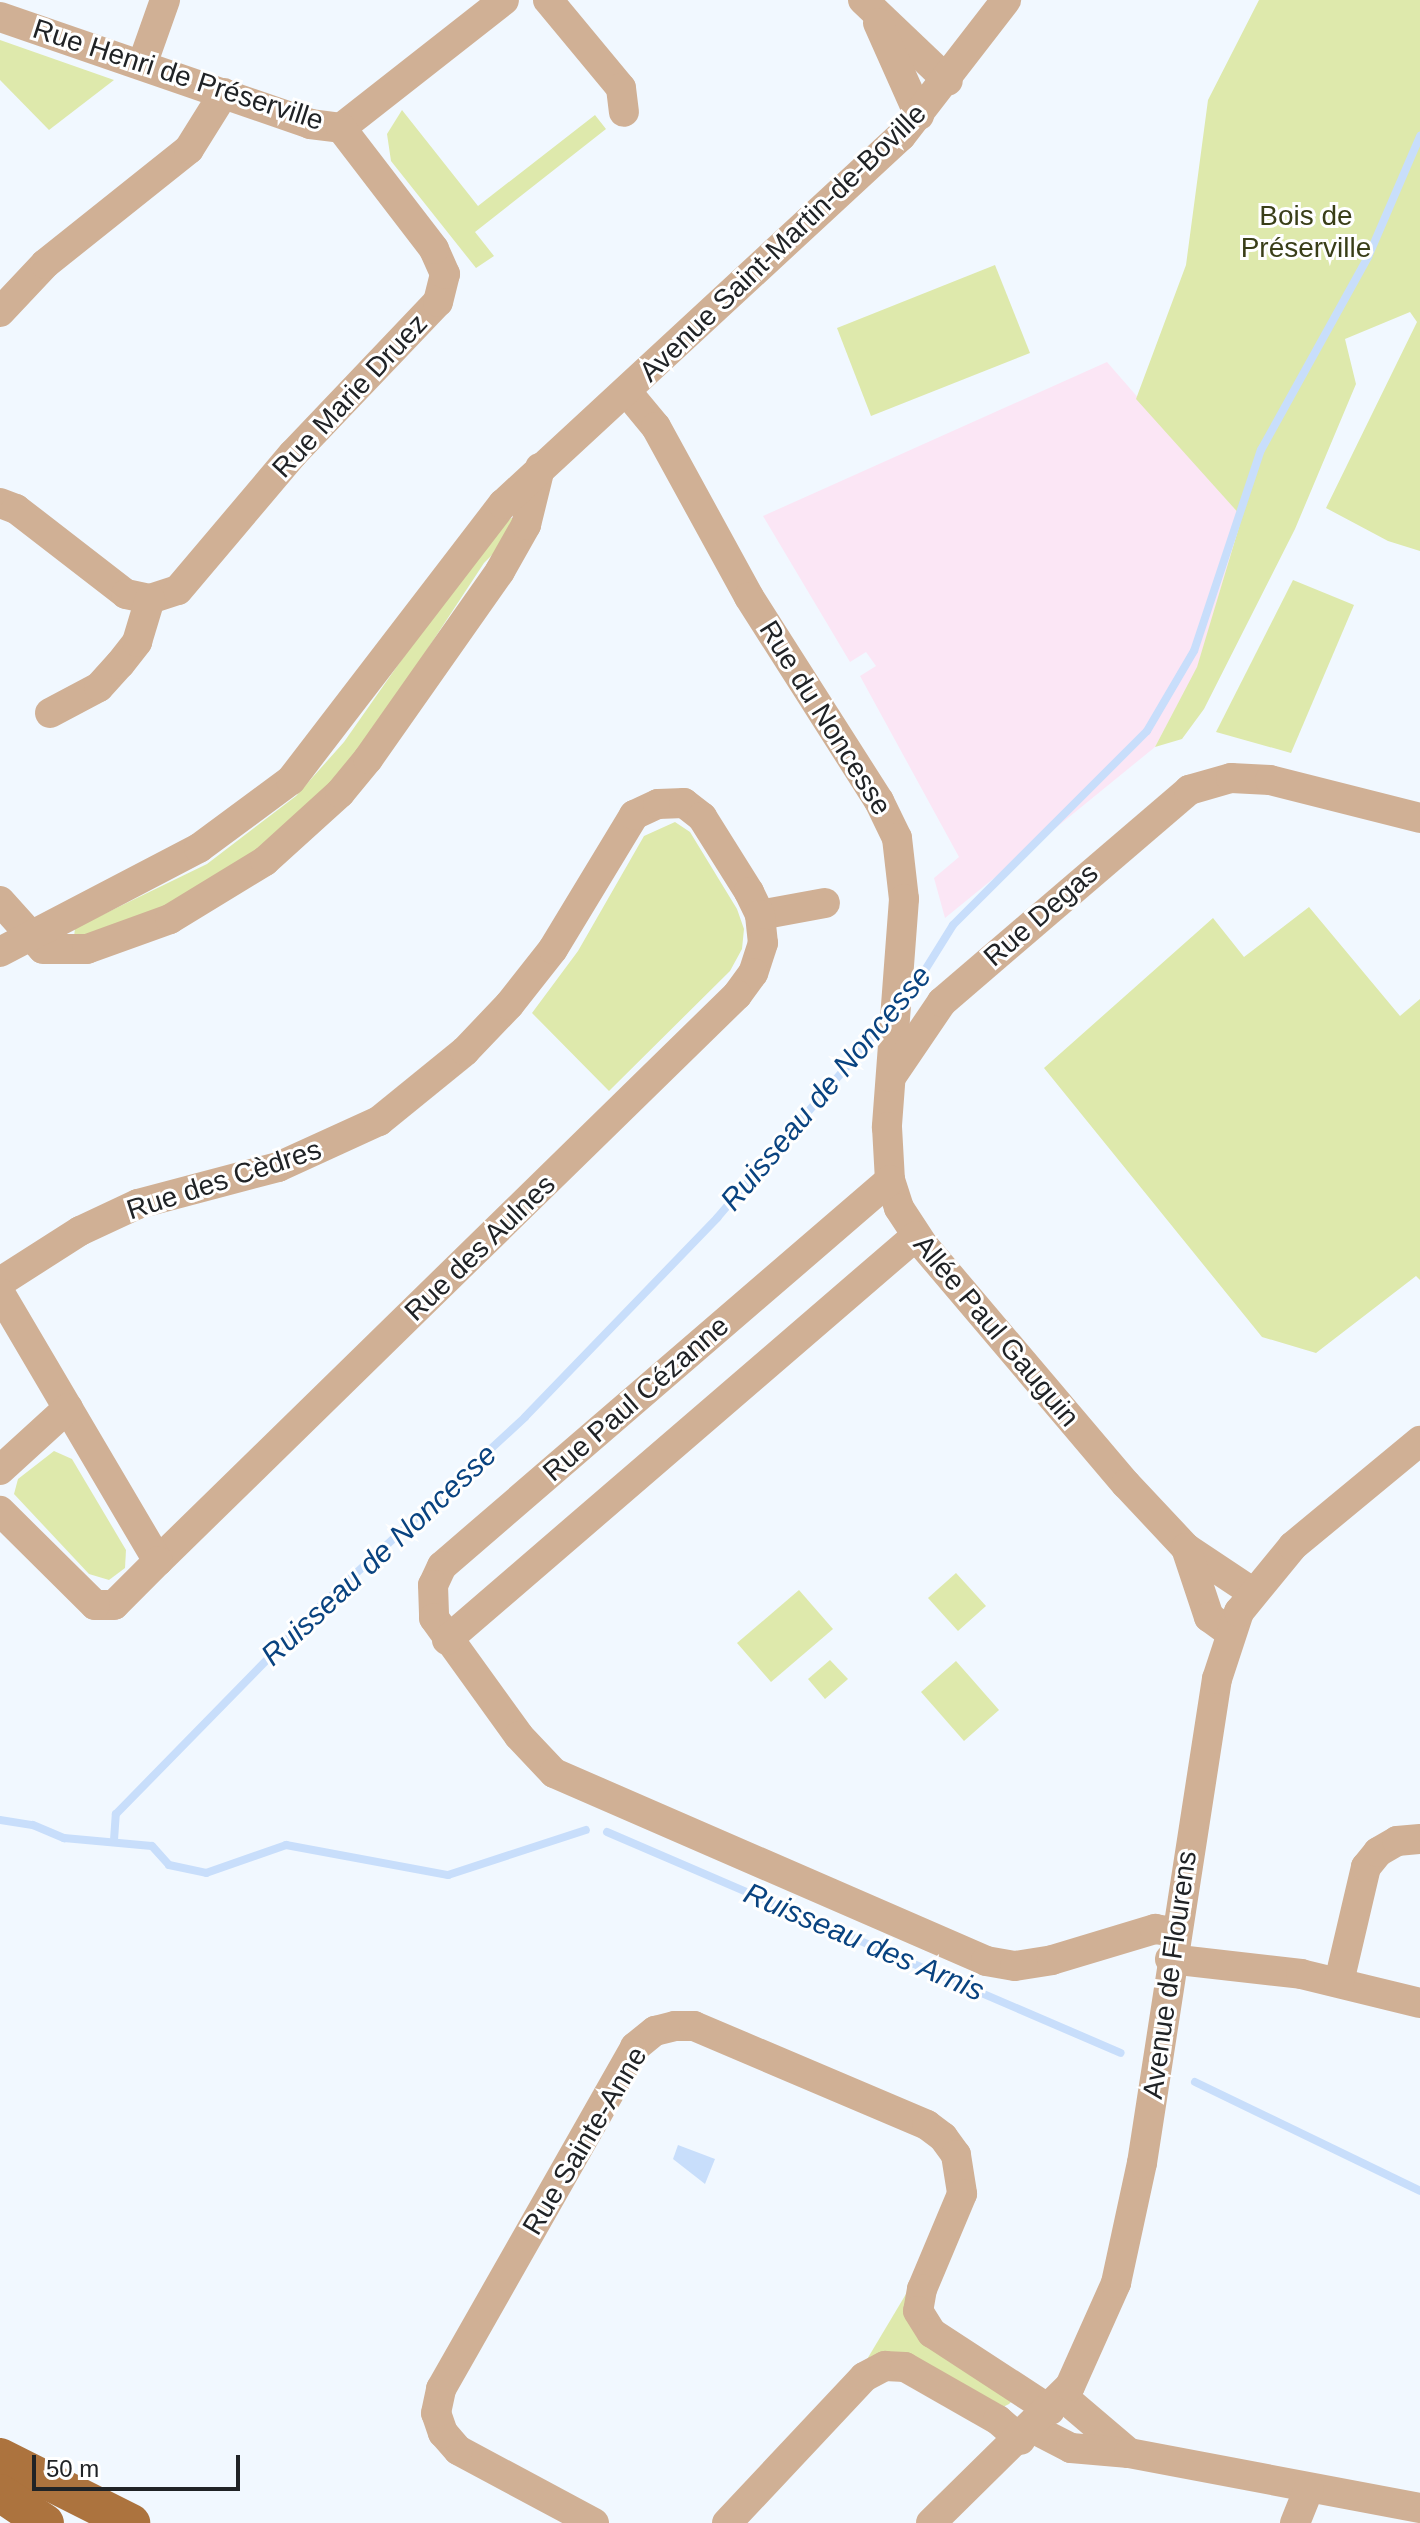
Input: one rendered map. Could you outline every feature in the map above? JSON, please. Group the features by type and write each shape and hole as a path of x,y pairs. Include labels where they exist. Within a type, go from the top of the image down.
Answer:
{"main road":[{"path":"0,2457 131,2523"},
{"path":"0,2493 45,2523"}],"street":[{"name":"Rue Henri de Préserville","path":"0,17 310,124 341,128 504,0"},
{"path":"548,0 621,88 624,112"},
{"name":"Avenue Saint-Martin-de-Boville","path":"0,952 199,848 291,780 325,741 458,558 540,468 627,392 919,115 948,81 1006,0"},
{"path":"142,65 159,6"},
{"path":"868,7 948,81"},
{"path":"868,7 919,115"},
{"path":"0,312 45,264 189,149 224,93"},
{"name":"Rue Marie Druez","path":"150,599 178,590 293,454 438,302 445,274 434,249 341,128"},
{"name":"Rue du Noncesse","path":"627,392 656,427 749,597 892,824 904,876 891,1070"},
{"path":"0,901 43,949 87,949 170,919 210,898 265,861 340,793 500,571 526,525 540,468"},
{"path":"0,503 16,509 126,594 150,599 145,624 120,664 99,687 50,713"},
{"name":"Rue Degas","path":"891,1070 942,1002 1189,790 1216,780 1270,780 1420,818"},
{"name":"Rue des Cèdres","path":"0,1282 80,1231 138,1204 292,1162 379,1121 465,1051 509,1005 553,949 634,815 658,804 684,803 702,817 760,915"},
{"path":"760,915 825,903"},
{"name":"Rue des Aulnes","path":"0,1511 95,1605 114,1605 737,995 759,959 760,915"},
{"name":"Allée Paul Gauguin","path":"891,1070 890,1180 916,1236 1066,1417 1186,1548 1252,1592"},
{"name":"Rue Paul Cézanne","path":"890,1180 442,1566 432,1607 447,1640 519,1736 554,1773 986,1961 1015,1966 1052,1960 1155,1929 1172,1945 1420,2003"},
{"path":"447,1640 916,1236"},
{"path":"0,1293 158,1561"},
{"path":"0,1470 68,1408"},
{"name":"Avenue de Flourens","path":"931,2523 1041,2418 1094,2341 1124,2250 1142,2163 1172,1945 1230,1632 1252,1592 1293,1546 1420,1441"},
{"name":"Allée Paul Gauguin","path":"1186,1548 1209,1617 1230,1632"},
{"path":"1339,1982 1366,1867 1378,1852 1397,1841 1420,1839"},
{"name":"Rue Sainte-Anne","path":"594,2523 458,2450 443,2433 436,2413 441,2389 635,2047 665,2028 694,2026 927,2125 943,2137 956,2155 962,2194 922,2289 918,2311 932,2333 1041,2418"},
{"path":"727,2523 864,2377 885,2366 905,2367 998,2420 1041,2418 1129,2453"},
{"path":"1041,2418 1071,2448 1129,2453 1420,2508"},
{"path":"1295,2523 1309,2489"}],"shaded area":[{"path":"1107,362 1242,517 1197,668 1155,747 945,918 934,878 959,857 860,676 876,666 866,652 850,662 763,516"}],"green space":[{"name":"Bois de Préserville","path":"1259,0 1420,0 1420,551 1388,541 1326,508 1417,322 1410,312 1345,339 1356,384 1295,529 1204,709 1182,739 1155,747 1197,667 1242,517 1136,399 1186,265 1208,100"},
{"path":"0,40 114,80 49,130 0,80"},
{"path":"402,110 478,206 595,115 606,129 475,232 494,256 476,268 391,161 387,134"},
{"path":"995,265 1030,353 871,416 837,328"},
{"path":"511,518 518,520 517,530 484,563 371,735 341,773 261,851 133,926 74,937 75,928 207,864 296,796 344,742 468,565"},
{"path":"1293,580 1354,605 1291,753 1216,732"},
{"path":"675,822 690,832 737,909 744,929 742,949 730,971 609,1091 532,1013 578,951 644,836"},
{"path":"1309,907 1400,1016 1420,999 1420,1280 1416,1276 1316,1353 1262,1337 1044,1068 1213,918 1244,957"},
{"path":"54,1451 72,1459 126,1550 125,1568 109,1580 89,1574 14,1494 18,1479"},
{"path":"956,1573 986,1606 958,1631 928,1598"},
{"path":"799,1590 833,1629 771,1682 737,1643"},
{"path":"830,1660 848,1679 825,1699 808,1679"},
{"path":"956,1661 999,1710 964,1741 921,1692"},
{"path":"906,2294 1012,2401 1009,2404 1003,2407 866,2361"}],"water":[{"path":"678,2145 715,2159 705,2184 673,2159"}],"waterway":[{"name":"Ruisseau de Noncesse","path":"907,999 953,925 1147,731 1194,651 1261,450 1368,257 1420,136"},
{"name":"Ruisseau de Noncesse","path":"114,1840 116,1814 314,1612 525,1417 717,1218 886,1021"},
{"name":"Ruisseau des Arnis","path":"0,1820 33,1825 64,1838 152,1846 169,1865 206,1873 286,1845 448,1875 586,1830"},
{"name":"Ruisseau des Arnis","path":"607,1832 1121,2053"},
{"name":"Ruisseau des Arnis","path":"1195,2082 1420,2191"}]}
